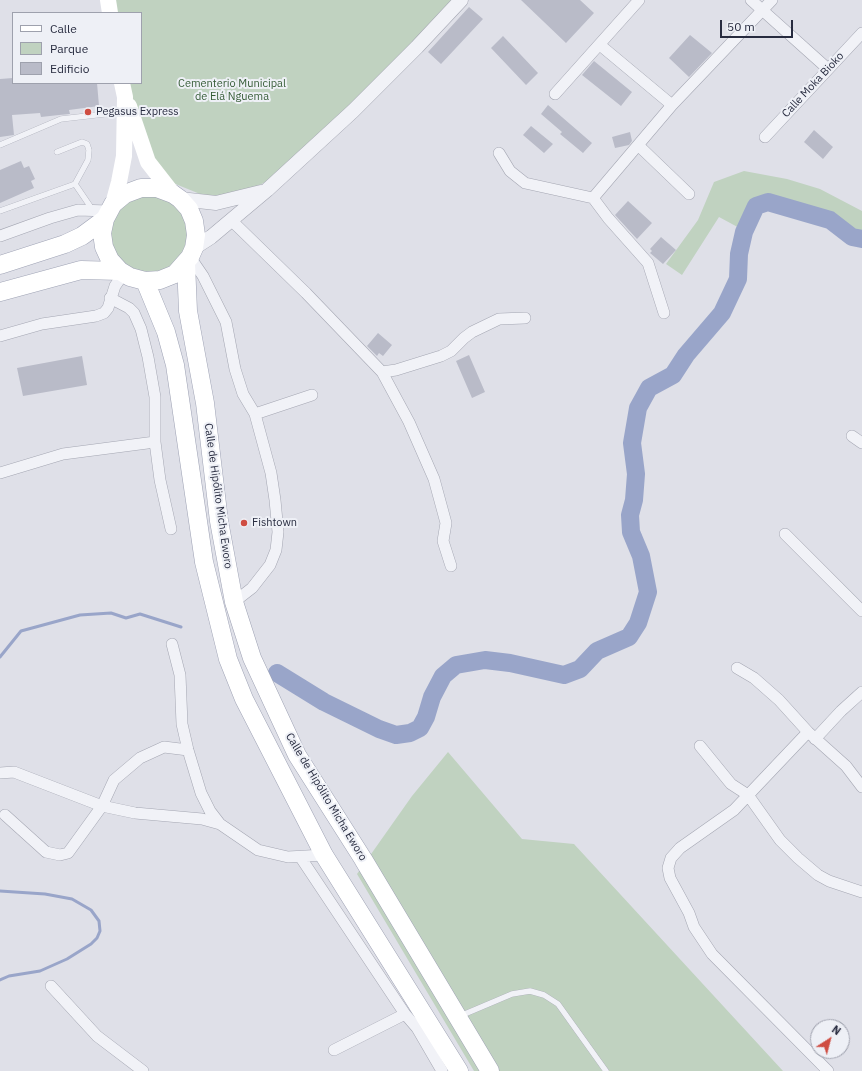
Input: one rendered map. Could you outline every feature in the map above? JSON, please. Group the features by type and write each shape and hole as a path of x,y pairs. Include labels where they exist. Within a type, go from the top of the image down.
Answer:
{"main road":[{"path":"108,0 110,12"},
{"path":"124,97 148,162 176,196 189,209 194,221 196,235 190,256 175,274 160,280 145,281 130,277 122,272 110,260 104,247 102,233 104,211 119,182 124,156 124,97"},
{"path":"0,265 65,244 82,236 104,211 125,194 141,188 157,188 176,196"},
{"name":"Calle de Hipólito Micha Eworo","path":"190,256 188,311 206,403 219,521 234,602 244,637 261,680 297,754 363,860 490,1071"},
{"path":"0,292 81,270 122,272"},
{"name":"Calle de Hipólito Micha Eworo","path":"145,281 166,332 175,365 204,562 228,659 244,699 324,855 459,1071"}],"street":[{"path":"234,602 252,588 270,565 276,550 278,532 271,473 255,414 243,394 234,369 226,322 203,276 190,256 267,190 353,111 417,47 461,0"},
{"path":"555,94 639,0"},
{"path":"751,0 828,69"},
{"path":"593,198 639,146 672,105 772,0"},
{"name":"Calle Moka Bioko","path":"765,137 862,33"},
{"path":"600,45 672,105"},
{"path":"639,146 689,194"},
{"path":"499,153 510,171 525,183 593,198 608,218 648,263 664,313"},
{"path":"176,196 216,203 267,190"},
{"path":"0,236 50,218 78,210 104,211"},
{"path":"232,221 306,293 382,372 409,422 434,479 446,523 443,541 451,566"},
{"path":"0,336 42,324 96,316 104,313 108,308 110,298 122,272"},
{"path":"110,298 134,313 141,329 148,357 155,397 155,442 160,480 171,529"},
{"path":"382,372 396,370 441,356 451,351 472,332 499,319 525,318"},
{"path":"255,414 312,395"},
{"path":"852,436 862,443"},
{"path":"0,473 63,454 155,442"},
{"path":"785,534 862,611"},
{"path":"172,644 180,675 182,724 201,793 210,811 220,824 258,850 288,858 324,855"},
{"path":"737,668 754,678 779,700 812,735 846,766 862,787"},
{"path":"828,1071 712,954 694,927 689,913 670,878 668,868 671,858 680,848 734,810 812,735 862,692"},
{"path":"700,746 731,784 748,795 780,840 803,862 829,881 862,892"},
{"path":"5,815 46,852 60,855 68,853 102,806 114,780 140,758 164,747 188,750"},
{"path":"0,773 14,772 102,806 135,813 196,819 220,824"},
{"path":"302,858 405,1014 417,1028 442,1071"},
{"path":"51,986 97,1036 143,1071"},
{"path":"334,1050 405,1014"}],"lane":[{"path":"0,145 61,119 124,97"},
{"path":"0,211 75,184 88,160 89,150 87,144 82,142 57,152"},
{"path":"75,184 104,211"},
{"path":"458,1017 512,994 530,991 544,995 558,1004 606,1071"}],"green space":[{"name":"Cementerio Municipal de Elá Nguema","path":"112,0 452,0 390,67 270,180 236,196 205,196 173,183 149,157 127,84 142,84 142,12 115,12"},
{"path":"744,171 787,179 820,189 862,211 862,243 844,232 809,219 775,197 761,204 745,231 719,217 682,275 666,264 698,220 714,182"},
{"path":"149,196 164,199 176,207 184,219 187,234 184,249 176,261 164,269 149,272 134,269 122,261 114,249 111,234 114,219 122,207 134,199"},
{"path":"448,752 522,839 574,844 783,1071 474,1071 357,874 412,796"}],"building":[{"path":"521,0 580,0 594,13 566,43"},
{"path":"469,7 483,19 441,64 428,52"},
{"path":"690,35 712,53 689,77 669,58"},
{"path":"503,36 538,73 526,85 491,48"},
{"path":"594,61 632,92 621,106 582,75"},
{"path":"12,78 12,84 97,84 99,106 69,110 70,114 41,117 40,113 12,115 14,135 0,137 0,79"},
{"path":"548,105 592,143 583,153 560,134 562,132 541,114"},
{"path":"531,126 553,144 544,153 523,135"},
{"path":"814,130 833,147 823,159 804,142"},
{"path":"630,132 632,141 629,145 615,148 612,137"},
{"path":"21,161 24,168 29,166 35,179 31,181 34,188 0,203 0,170"},
{"path":"628,201 652,223 637,239 615,215"},
{"path":"661,237 676,250 663,264 650,253 652,251 650,249"},
{"path":"378,333 392,345 383,356 379,353 377,356 367,346"},
{"path":"469,355 485,392 472,398 456,361"},
{"path":"82,356 87,385 23,396 17,368"}],"waterway":[{"path":"277,673 324,702 379,729 396,735 410,733 420,728 426,717 432,697 443,676 456,665 485,660 510,663 564,675 580,669 597,651 629,637 638,623 648,592 641,556 631,532 630,515 634,500 636,474 632,443 638,408 649,388 673,375 686,355 722,313 738,279 739,254 744,232 756,206 768,202 830,220 852,237 862,239"},
{"path":"0,657 21,631 80,615 111,613 126,618 140,614 181,627"},
{"path":"0,891 45,894 72,899 91,910 99,921 100,931 97,938 91,944 67,959 40,971 9,976 0,980"}],"place":[{"name":"Pegasus Express","path":"88,112"},
{"name":"Fishtown","path":"244,523"}]}
